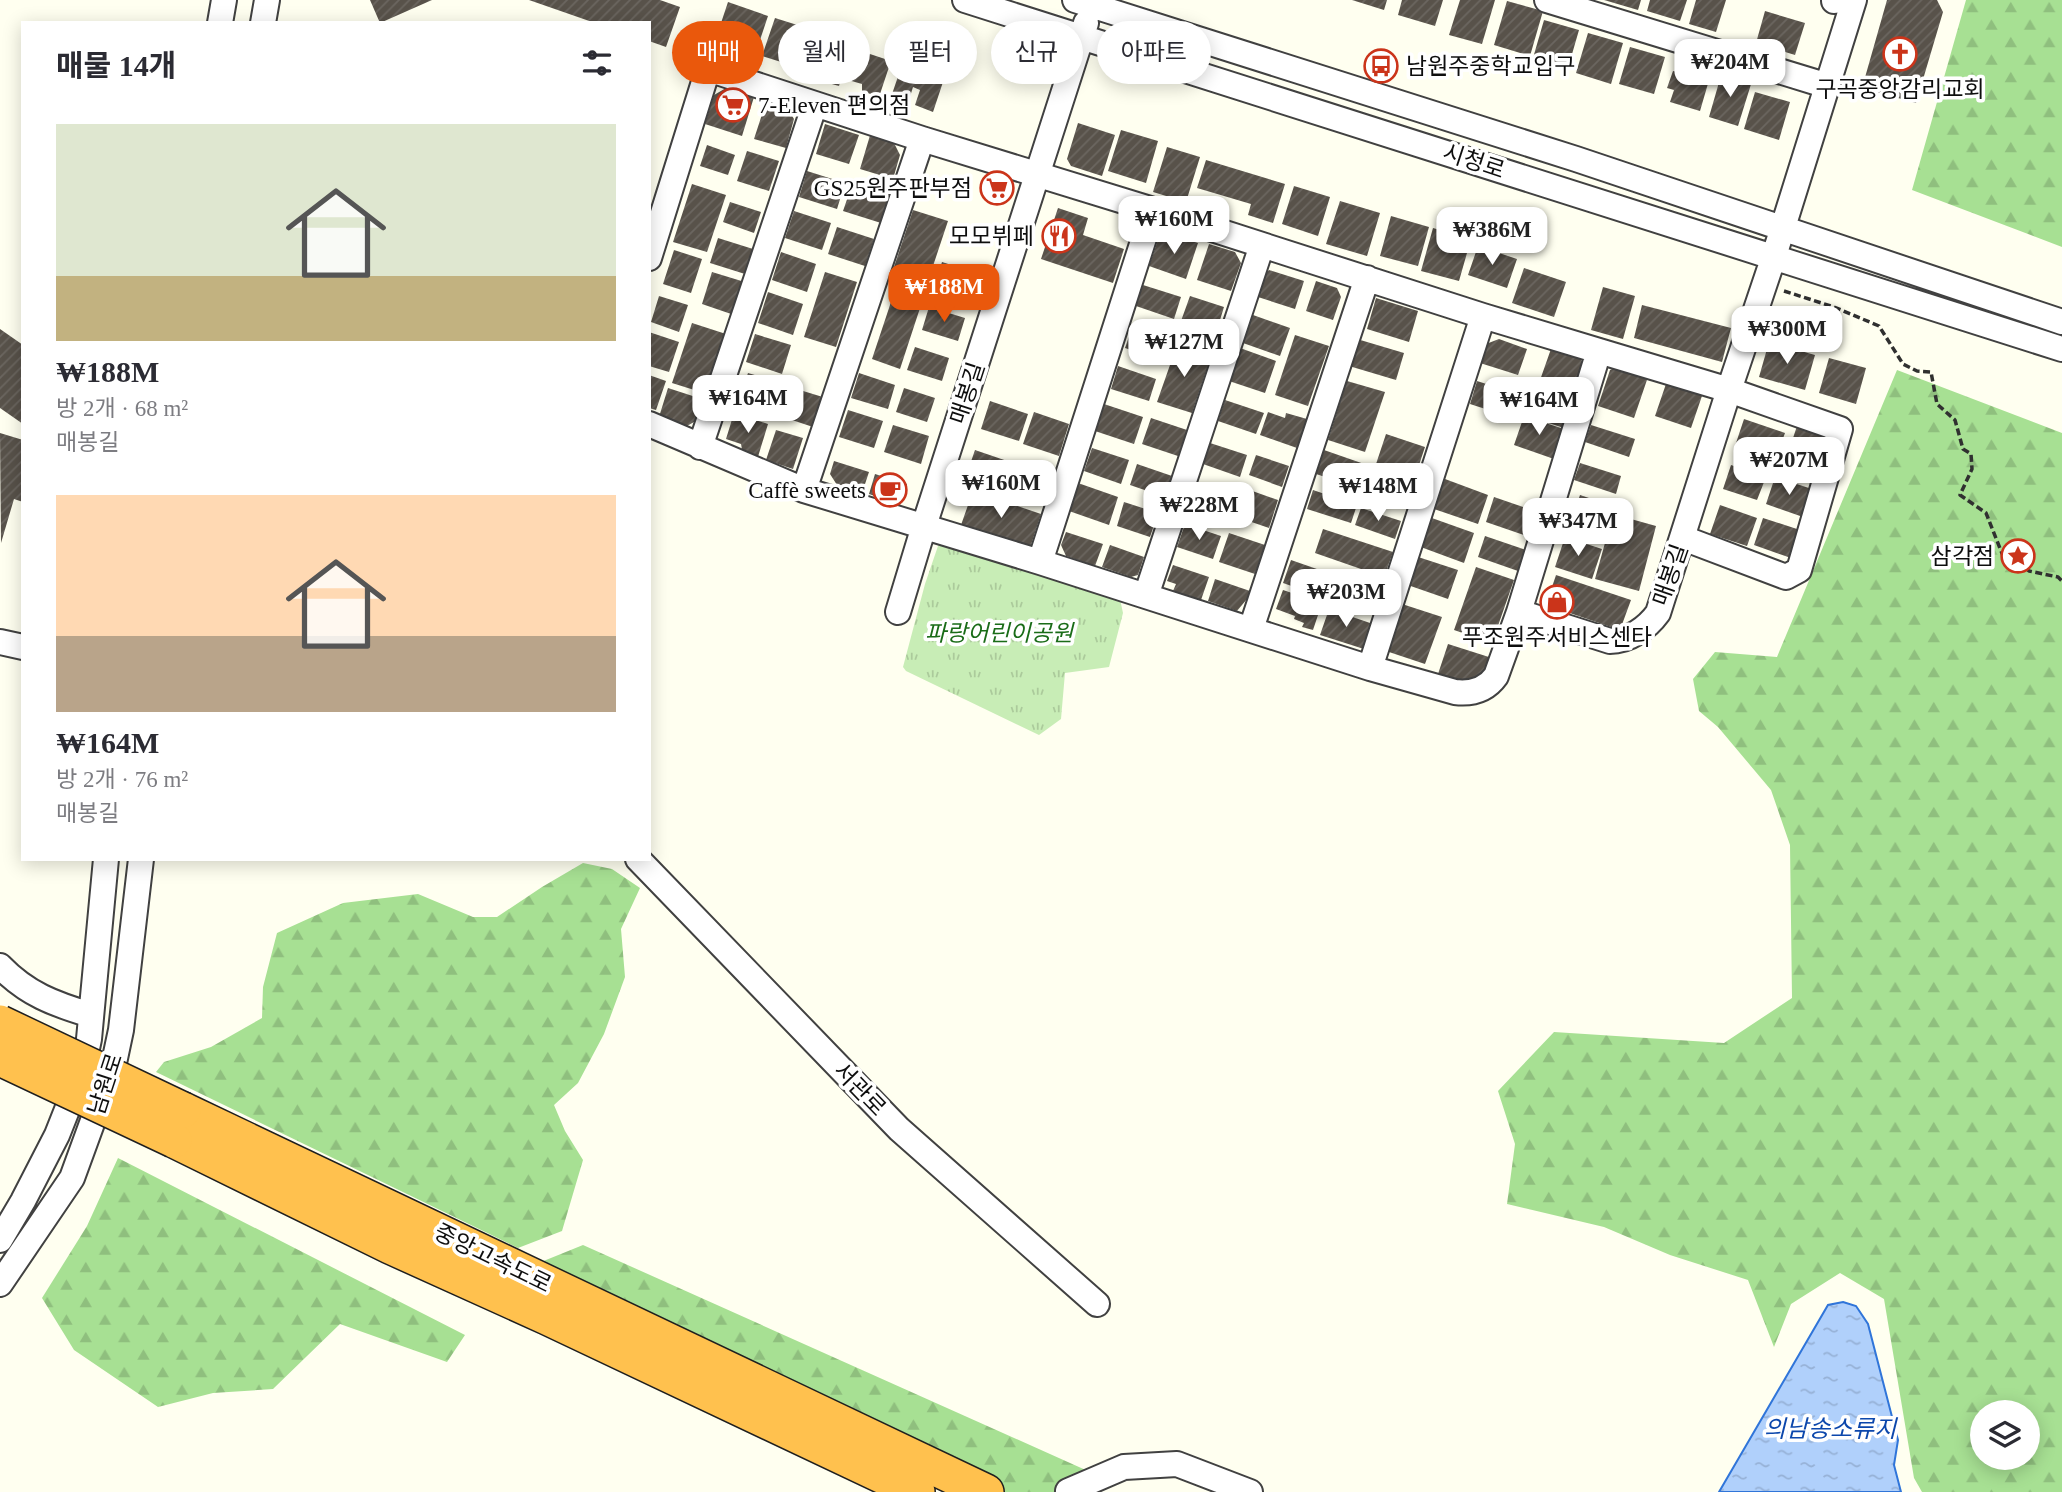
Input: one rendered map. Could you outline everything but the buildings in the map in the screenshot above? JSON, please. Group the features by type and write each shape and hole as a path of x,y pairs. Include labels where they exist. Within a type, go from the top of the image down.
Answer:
{"highway":[{"name":"중앙고속도로","path":"0,1023 390,1246 916,1492"},
{"name":"중앙고속도로","path":"0,1058 178,1125 986,1492"}],"street":[{"path":"220,21 223,0"},
{"path":"263,21 267,0"},
{"name":"시청로","path":"965,0 1031,21"},
{"path":"1547,0 1828,86"},
{"path":"1783,228 1828,86 1841,0"},
{"name":"시청로","path":"1086,2 1576,159 2062,323"},
{"name":"매봉길","path":"1083,23 1086,2"},
{"name":"시청로","path":"1083,38 2062,349"},
{"path":"651,252 708,69 1483,316 1729,390 1840,429 1799,570 1786,577 1683,538"},
{"name":"매봉길","path":"898,612 1066,84"},
{"path":"700,447 815,104"},
{"path":"804,490 922,139"},
{"path":"1040,562 1153,210"},
{"name":"매봉길","path":"1519,612 1609,641 1620,641 1644,628 1658,612 1783,228"},
{"path":"1146,596 1262,245"},
{"path":"1251,629 1367,278"},
{"path":"1370,668 1483,316"},
{"path":"651,425 804,490 1040,562 1370,668 1455,692 1479,691 1496,676 1519,612 1599,351"},
{"path":"0,642 21,647"},
{"name":"남원로","path":"0,1240 57,1135 82,1072 89,1039 106,861"},
{"name":"남원로","path":"0,1284 72,1178 114,1063 121,1030 141,861"},
{"name":"서관로","path":"640,861 899,1129 1097,1304"},
{"path":"0,966 11,978 48,1002 90,1015"},
{"path":"1068,1491 1124,1467 1177,1464 1250,1492"}],"path":[{"path":"1765,283 1879,326 1903,364 1917,371 1931,372 1937,404 1955,420 1963,449 1971,454 1972,469 1960,495 1986,513 2003,556 2020,563 2029,571 2058,577 2062,581"}],"green space":[{"path":"1966,0 2062,0 2062,247 1912,190"},
{"path":"1897,370 2062,433 2062,1492 1922,1492 1914,1478 1884,1299 1840,1273 1791,1304 1774,1347 1748,1280 1670,1255 1604,1227 1507,1204 1515,1144 1498,1091 1554,1032 1724,1043 1792,998 1790,845 1771,790 1718,727 1699,711 1693,679 1715,652 1777,657"},
{"name":"파랑어린이공원","path":"943,542 1120,599 1123,613 1109,667 1065,673 1061,719 1039,735 906,671 903,667 925,584 938,546"},
{"path":"583,863 612,869 640,888 621,929 625,977 604,1034 578,1083 554,1105 565,1131 583,1160 562,1231 518,1248 156,1072 164,1062 211,1047 262,1018 263,987 277,933 343,903 418,894 473,917 497,917"},
{"path":"118,1158 465,1335 447,1362 340,1324 273,1389 213,1393 158,1407 74,1350 42,1298 87,1226"},
{"path":"583,1245 1099,1476 1089,1492 953,1492 509,1275"}],"water":[{"name":"의남송소류지","path":"1843,1302 1856,1306 1868,1324 1898,1440 1894,1465 1901,1492 1719,1492 1828,1305"}],"place":[{"name":"구곡중앙감리교회","path":"1900,54"},
{"name":"남원주중학교입구","path":"1381,66"},
{"name":"7-Eleven 편의점","path":"733,105"},
{"name":"GS25원주판부점","path":"997,188"},
{"name":"모모뷔페","path":"1059,236"},
{"name":"Caffè sweets","path":"890,490"},
{"name":"삼각점","path":"2018,556"},
{"name":"푸조원주서비스센타","path":"1557,602"}]}
